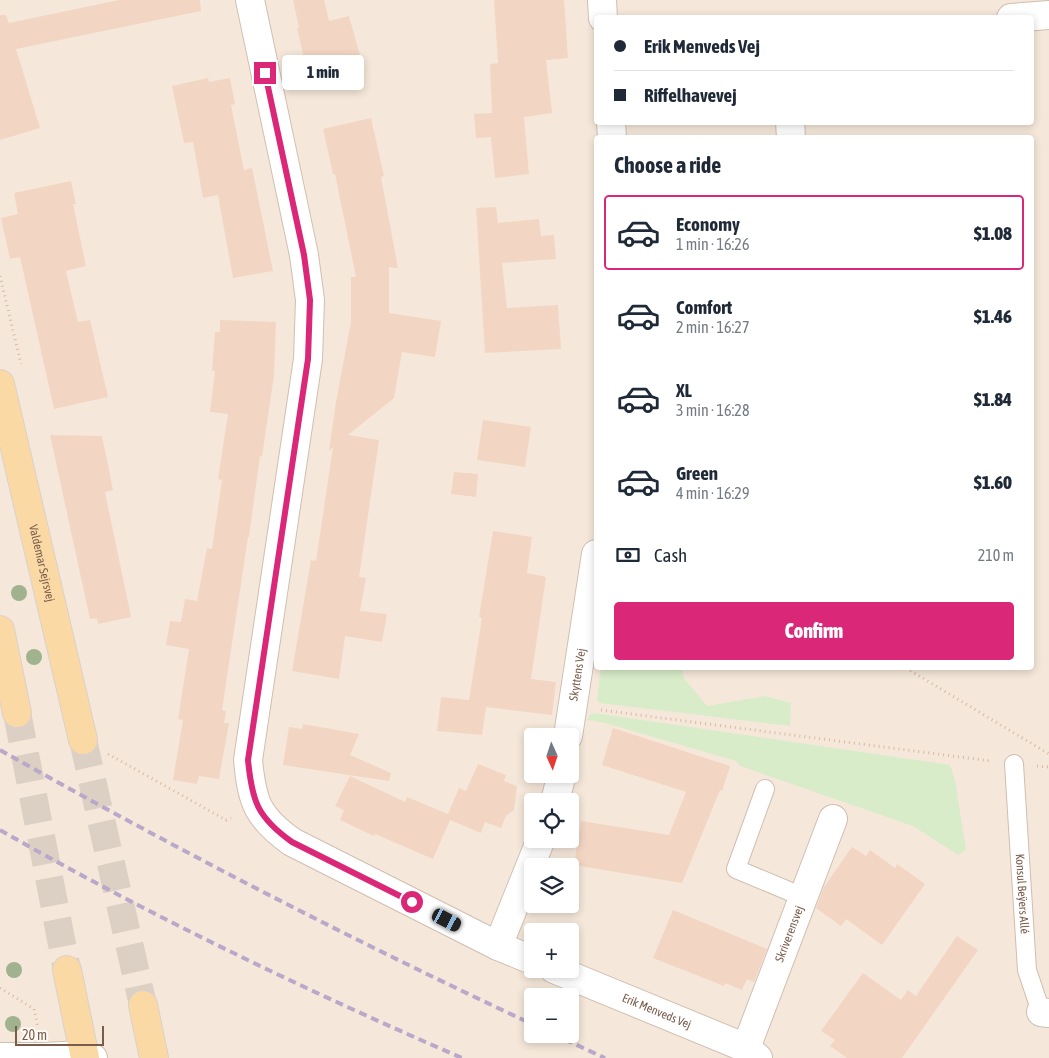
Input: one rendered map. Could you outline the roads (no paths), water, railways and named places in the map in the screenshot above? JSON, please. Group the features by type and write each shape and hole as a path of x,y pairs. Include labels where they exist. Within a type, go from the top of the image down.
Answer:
{"main road":[{"name":"Valdemar Sejrsvej","path":"0,384 83,740"},
{"path":"1,640 17,713"},
{"path":"68,970 87,1057"},
{"path":"143,1005 154,1058"}],"street":[{"path":"250,0 304,255 310,314 308,359 248,760 250,784 257,807 270,824 292,842 498,946 524,957"},
{"path":"602,0 604,15"},
{"path":"1034,16 1049,15"},
{"name":"Skyttens Vej","path":"570,728 594,568"},
{"name":"Skriverensvej","path":"752,1053 803,897 833,818"},
{"path":"498,946 537,848"},
{"name":"Erik Menveds Vej","path":"575,978 752,1053"},
{"path":"0,1057 87,1057"}],"lane":[{"name":"Konsul Beÿers Allé","path":"1014,764 1027,970 1045,1012"},
{"path":"765,789 736,869 803,897"}],"tunnel":[{"path":"17,713 67,970"},
{"path":"83,740 143,1005"}],"railway":[{"path":"0,750 264,892 397,960 524,1020"},
{"path":"0,830 170,922 345,1006 462,1058"},
{"path":"572,1043 605,1058"}]}
